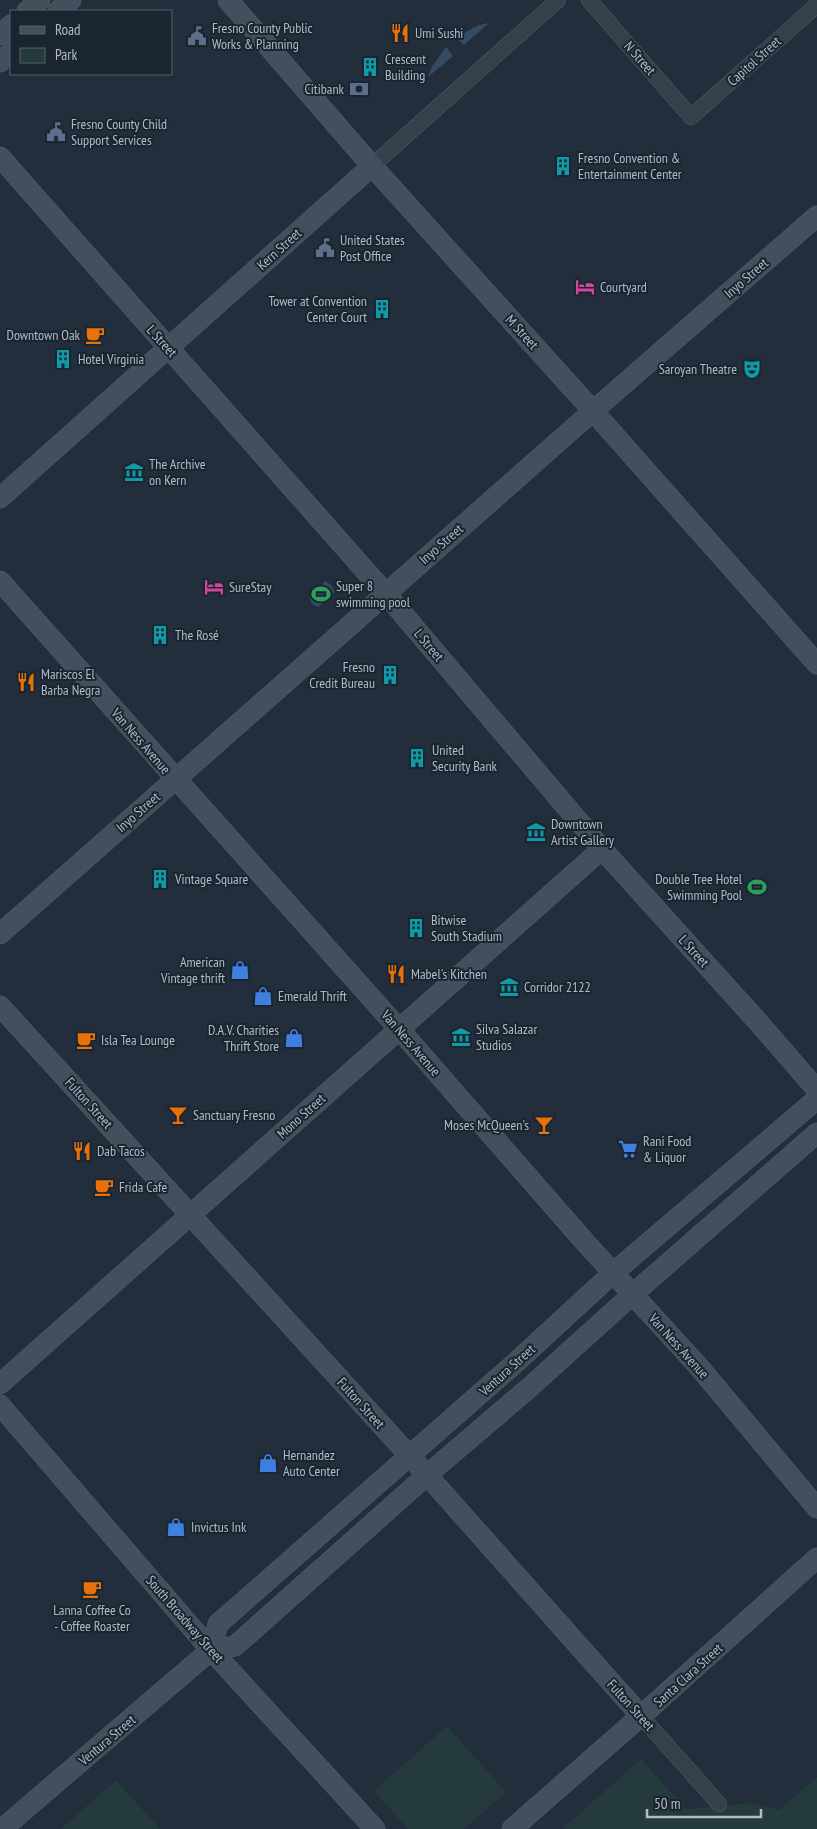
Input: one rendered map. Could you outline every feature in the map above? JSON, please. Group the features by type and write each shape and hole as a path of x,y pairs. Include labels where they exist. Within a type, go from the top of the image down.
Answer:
{"street":[{"path":"28,10 40,0"},
{"path":"59,10 71,0"},
{"name":"M Street","path":"228,0 372,166 593,411 817,664"},
{"name":"Kern Street","path":"0,498 558,0"},
{"name":"N Street","path":"590,0 691,117"},
{"name":"Capitol Street","path":"691,117 817,5"},
{"path":"0,36 10,26"},
{"path":"0,62 10,53"},
{"name":"L Street","path":"0,157 386,594 602,849 817,1090"},
{"name":"Inyo Street","path":"0,934 817,216"},
{"name":"Van Ness Avenue","path":"0,581 613,1273 699,1367 817,1508"},
{"name":"Mono Street","path":"0,1384 602,849"},
{"name":"Fulton Street","path":"0,1006 427,1474 719,1804"},
{"name":"Ventura Street","path":"211,1650 218,1624 408,1455 513,1365 613,1273 817,1099"},
{"name":"Ventura Street","path":"2,1829 211,1650 235,1646 427,1474 530,1387 817,1133"},
{"name":"South Broadway Street","path":"0,1405 211,1650 375,1829"},
{"name":"Santa Clara Street","path":"512,1829 817,1558"}],"green space":[{"path":"447,1726 506,1792 464,1829 408,1829 374,1791"},
{"path":"641,1759 686,1809 752,1803 779,1810 817,1777 817,1829 563,1828"},
{"path":"116,1780 160,1829 61,1829"}],"water":[{"path":"489,23 464,45 456,37 479,25"},
{"path":"446,47 453,56 428,77 431,68"},
{"name":"Super 8 swimming pool","path":"325,581 331,585 335,592 327,597 319,607 312,604 309,597"},
{"name":"Double Tree Hotel Swimming Pool","path":"758,877 767,888 757,897 748,887 751,879"}],"place":[{"name":"Umi Sushi","path":"400,33"},
{"name":"Fresno County Public Works & Planning","path":"197,36"},
{"name":"Crescent Building","path":"370,67"},
{"name":"Citibank","path":"359,89"},
{"name":"Fresno County Child Support Services","path":"56,132"},
{"name":"Fresno Convention & Entertainment Center","path":"563,166"},
{"name":"United States Post Office","path":"325,248"},
{"name":"Courtyard","path":"585,287"},
{"name":"Tower at Convention Center Court","path":"382,309"},
{"name":"Downtown Oak","path":"95,335"},
{"name":"Hotel Virginia","path":"63,359"},
{"name":"Saroyan Theatre","path":"752,369"},
{"name":"The Archive on Kern","path":"134,472"},
{"name":"SureStay","path":"214,587"},
{"name":"Super 8 swimming pool","path":"321,594"},
{"name":"The Rosé","path":"160,635"},
{"name":"Fresno Credit Bureau","path":"390,675"},
{"name":"Mariscos El Barba Negra","path":"26,682"},
{"name":"United Security Bank","path":"417,758"},
{"name":"Downtown Artist Gallery","path":"536,832"},
{"name":"Vintage Square","path":"160,879"},
{"name":"Double Tree Hotel Swimming Pool","path":"757,887"},
{"name":"Bitwise South Stadium","path":"416,928"},
{"name":"American Vintage thrift","path":"240,970"},
{"name":"Mabel's Kitchen","path":"396,974"},
{"name":"Corridor 2122","path":"509,987"},
{"name":"Emerald Thrift","path":"263,996"},
{"name":"Silva Salazar Studios","path":"461,1037"},
{"name":"D.A.V. Charities Thrift Store","path":"294,1038"},
{"name":"Isla Tea Lounge","path":"86,1040"},
{"name":"Sanctuary Fresno","path":"178,1115"},
{"name":"Moses McQueen's","path":"544,1125"},
{"name":"Rani Food & Liquor","path":"628,1149"},
{"name":"Dab Tacos","path":"82,1151"},
{"name":"Frida Cafe","path":"104,1187"},
{"name":"Hernandez Auto Center","path":"268,1463"},
{"name":"Invictus Ink","path":"176,1527"},
{"name":"Lanna Coffee Co - Coffee Roaster","path":"92,1589"}]}
